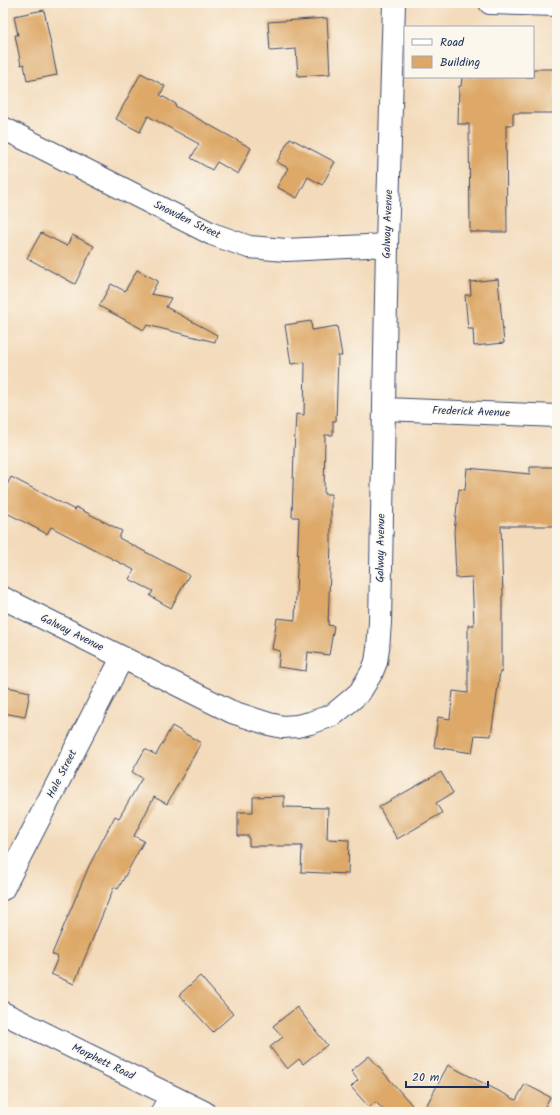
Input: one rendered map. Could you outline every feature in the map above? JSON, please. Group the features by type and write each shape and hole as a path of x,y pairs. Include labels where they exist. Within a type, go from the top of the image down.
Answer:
{"street":[{"name":"Galway Avenue","path":"3,598 232,712 269,724 283,727 298,726 333,715 360,692 376,662 380,623 387,245 394,3"},
{"path":"490,3 557,5"},
{"name":"Snowden Street","path":"3,128 212,234 249,247 286,250 387,245"},
{"name":"Frederick Avenue","path":"384,408 557,416"},
{"name":"Hale Street","path":"3,890 122,658"},
{"name":"Morphett Road","path":"3,1012 166,1104 204,1112"}],"building":[{"path":"44,10 57,75 27,81 24,64 21,65 15,35 18,35 14,16"},
{"path":"327,18 330,74 298,76 296,49 270,51 268,22"},
{"path":"534,69 555,69 554,113 513,113 513,125 506,125 507,232 470,232 469,124 458,124 459,86 461,86 462,78 534,78"},
{"path":"141,73 165,86 160,95 176,104 175,106 251,148 238,174 217,162 212,170 191,158 199,144 148,116 140,132 116,119"},
{"path":"290,138 335,162 322,185 308,177 297,198 277,187 288,168 277,162"},
{"path":"41,233 67,246 72,235 94,246 75,284 27,258"},
{"path":"137,270 158,281 151,294 171,298 166,307 217,335 215,342 147,325 144,330 99,306 111,284 125,291"},
{"path":"498,279 504,343 474,346 473,329 468,329 465,295 471,295 470,282"},
{"path":"311,321 312,330 337,326 342,356 338,356 336,421 333,421 333,435 325,435 324,494 331,494 328,625 334,626 329,655 308,652 306,671 278,667 280,651 272,649 277,618 295,620 299,517 292,517 294,452 296,414 304,415 305,362 291,364 285,325"},
{"path":"530,467 557,467 557,526 501,526 503,596 502,672 500,672 491,736 475,735 472,753 434,747 438,717 450,719 453,691 468,693 468,625 474,625 472,577 456,578 454,531 459,489 465,490 467,468 530,474"},
{"path":"11,477 75,510 76,507 122,531 119,538 189,575 171,608 150,596 153,591 129,579 134,570 51,527 47,534 3,511 3,493"},
{"path":"3,686 30,692 25,717 3,713"},
{"path":"172,726 201,743 167,804 154,797 134,836 144,841 118,889 114,887 74,984 51,974 58,957 52,954 89,866 115,816 119,818 142,778 132,772 145,749 156,755"},
{"path":"441,772 453,793 436,803 442,813 397,839 379,807"},
{"path":"284,796 284,807 328,808 327,839 349,840 348,874 301,872 302,846 249,846 249,836 238,836 238,812 253,812 253,797"},
{"path":"200,976 233,1014 213,1032 179,995"},
{"path":"297,1007 327,1045 303,1064 299,1059 287,1069 270,1047 283,1037 273,1026"},
{"path":"369,1056 418,1112 385,1112 376,1102 369,1107 351,1087 358,1080 351,1071"},
{"path":"448,1065 516,1100 525,1084 550,1097 542,1112 423,1112"}]}
